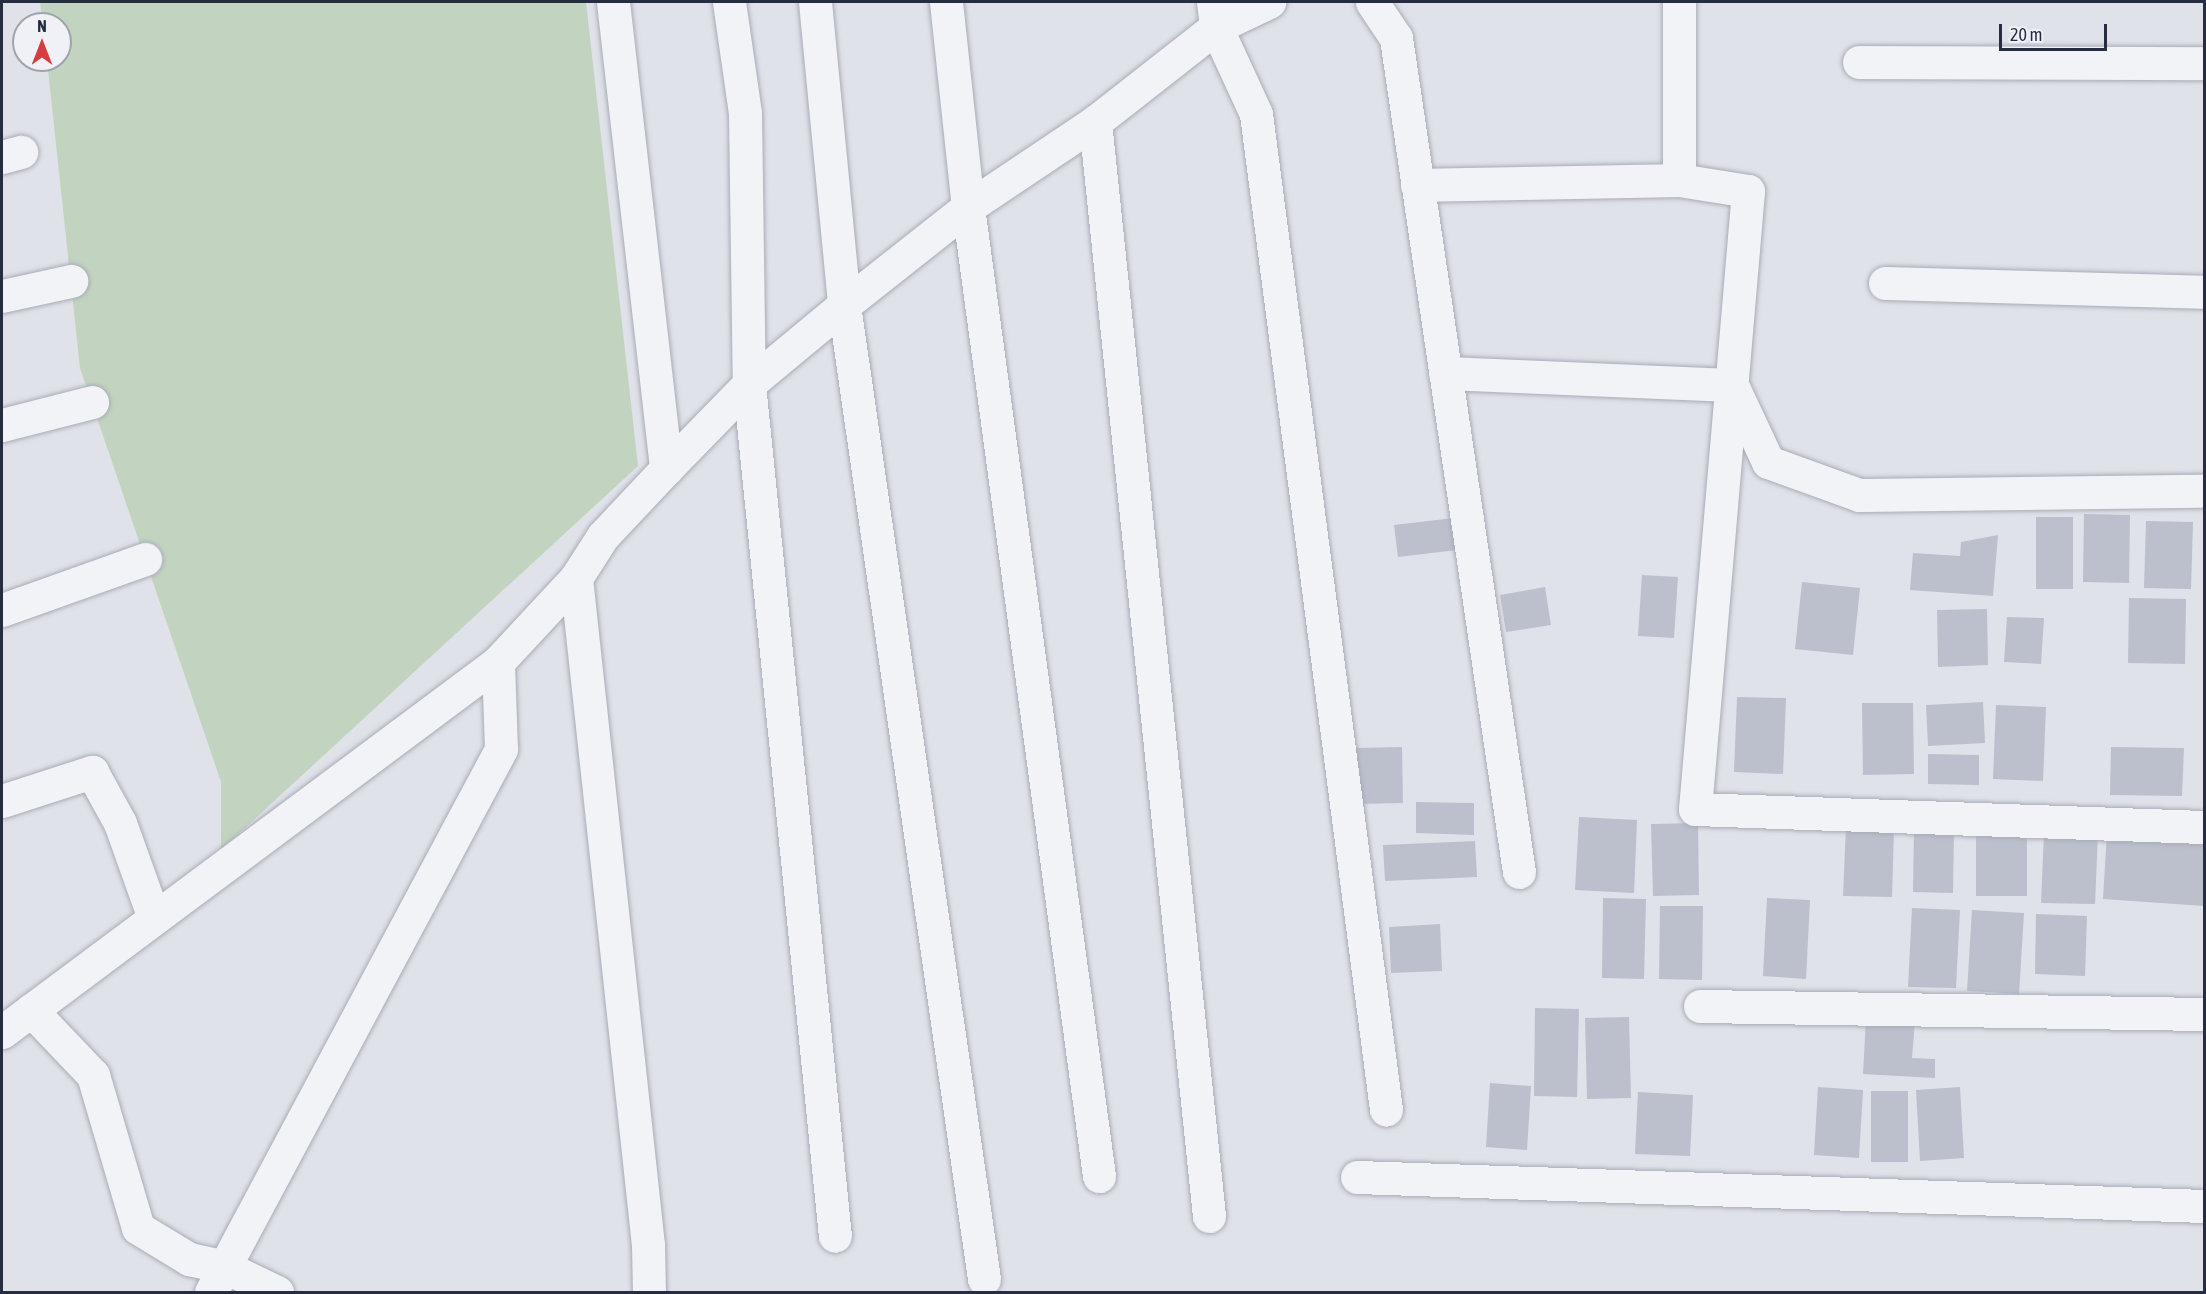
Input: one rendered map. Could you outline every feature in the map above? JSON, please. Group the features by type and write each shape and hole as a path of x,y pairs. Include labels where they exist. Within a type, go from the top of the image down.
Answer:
{"street":[{"path":"613,2 666,469"},
{"path":"729,2 745,113 749,384 835,1236"},
{"path":"815,2 844,305 984,1280"},
{"path":"946,2 968,207 1099,1176"},
{"path":"2,1032 498,662 576,578 603,536 666,469 749,384 844,305 968,207 1095,122 1215,14 1269,2"},
{"path":"1372,2 1396,38 1519,872"},
{"path":"1679,2 1679,180"},
{"path":"1215,14 1256,114 1386,1110"},
{"path":"1859,62 2205,63"},
{"path":"1095,122 1209,1216"},
{"path":"1417,185 1679,180 1748,191 1695,809 2205,827"},
{"path":"2,296 71,281"},
{"path":"1885,283 2205,292"},
{"path":"1445,373 1732,385"},
{"path":"1732,385 1768,462 1859,495 2205,491"},
{"path":"2,425 92,402"},
{"path":"2,610 145,559"},
{"path":"576,578 648,1245 649,1293"},
{"path":"217,1279 501,749 498,662"},
{"path":"2,801 92,772 120,823 154,918"},
{"path":"1700,1006 2205,1014"},
{"path":"31,1010 93,1075 138,1228 217,1279 277,1293"},
{"path":"1357,1177 2205,1206"}],"green space":[{"path":"40,2 586,2 638,466 221,850 221,782 80,368 48,72 72,72 72,12 41,12"}],"building":[{"path":"2084,514 2130,515 2129,583 2083,582"},
{"path":"2036,517 2073,517 2073,589 2036,589"},
{"path":"1454,518 1457,550 1398,557 1394,525"},
{"path":"2146,521 2193,522 2191,589 2144,588"},
{"path":"1998,535 1993,596 1910,590 1913,553 1960,556 1961,542"},
{"path":"1642,575 1678,577 1674,638 1638,636"},
{"path":"1802,582 1860,588 1853,655 1795,649"},
{"path":"1545,587 1551,625 1506,632 1500,595"},
{"path":"2129,598 2186,599 2185,664 2128,663"},
{"path":"1987,609 1988,665 1938,667 1937,610"},
{"path":"2007,617 2044,618 2041,664 2004,662"},
{"path":"1737,697 1786,698 1783,774 1734,772"},
{"path":"1983,702 1985,743 1928,746 1926,705"},
{"path":"1862,703 1913,703 1914,774 1863,775"},
{"path":"1996,705 2046,707 2043,781 1993,779"},
{"path":"1402,747 1403,803 1357,804 1356,748"},
{"path":"2111,747 2184,748 2182,796 2110,795"},
{"path":"1928,754 1979,755 1979,785 1928,784"},
{"path":"1416,802 1474,803 1474,835 1416,833"},
{"path":"1579,817 1637,820 1634,893 1575,890"},
{"path":"1698,823 1699,895 1653,896 1651,824"},
{"path":"1846,826 1894,828 1892,897 1843,896"},
{"path":"1914,827 1954,828 1953,893 1913,892"},
{"path":"1976,830 2027,830 2027,896 1976,896"},
{"path":"2044,832 2098,834 2095,904 2041,903"},
{"path":"2107,832 2204,838 2204,906 2103,899"},
{"path":"1475,841 1477,877 1385,881 1383,845"},
{"path":"1603,898 1646,899 1644,979 1602,978"},
{"path":"1767,898 1810,900 1806,979 1763,976"},
{"path":"1660,906 1703,906 1702,980 1659,979"},
{"path":"1912,908 1960,910 1956,988 1908,987"},
{"path":"1972,910 2024,913 2019,994 1967,991"},
{"path":"2036,914 2087,916 2085,976 2035,974"},
{"path":"1440,924 1442,971 1391,973 1389,927"},
{"path":"1535,1008 1579,1009 1577,1097 1534,1096"},
{"path":"1629,1017 1631,1098 1587,1099 1585,1018"},
{"path":"1866,1018 1915,1021 1912,1058 1935,1059 1935,1078 1863,1074"},
{"path":"1490,1083 1531,1086 1527,1150 1486,1147"},
{"path":"1818,1087 1863,1090 1859,1158 1814,1155"},
{"path":"1960,1087 1964,1158 1920,1161 1916,1090"},
{"path":"1871,1091 1908,1091 1908,1162 1871,1162"},
{"path":"1638,1092 1693,1095 1690,1156 1635,1154"}]}
